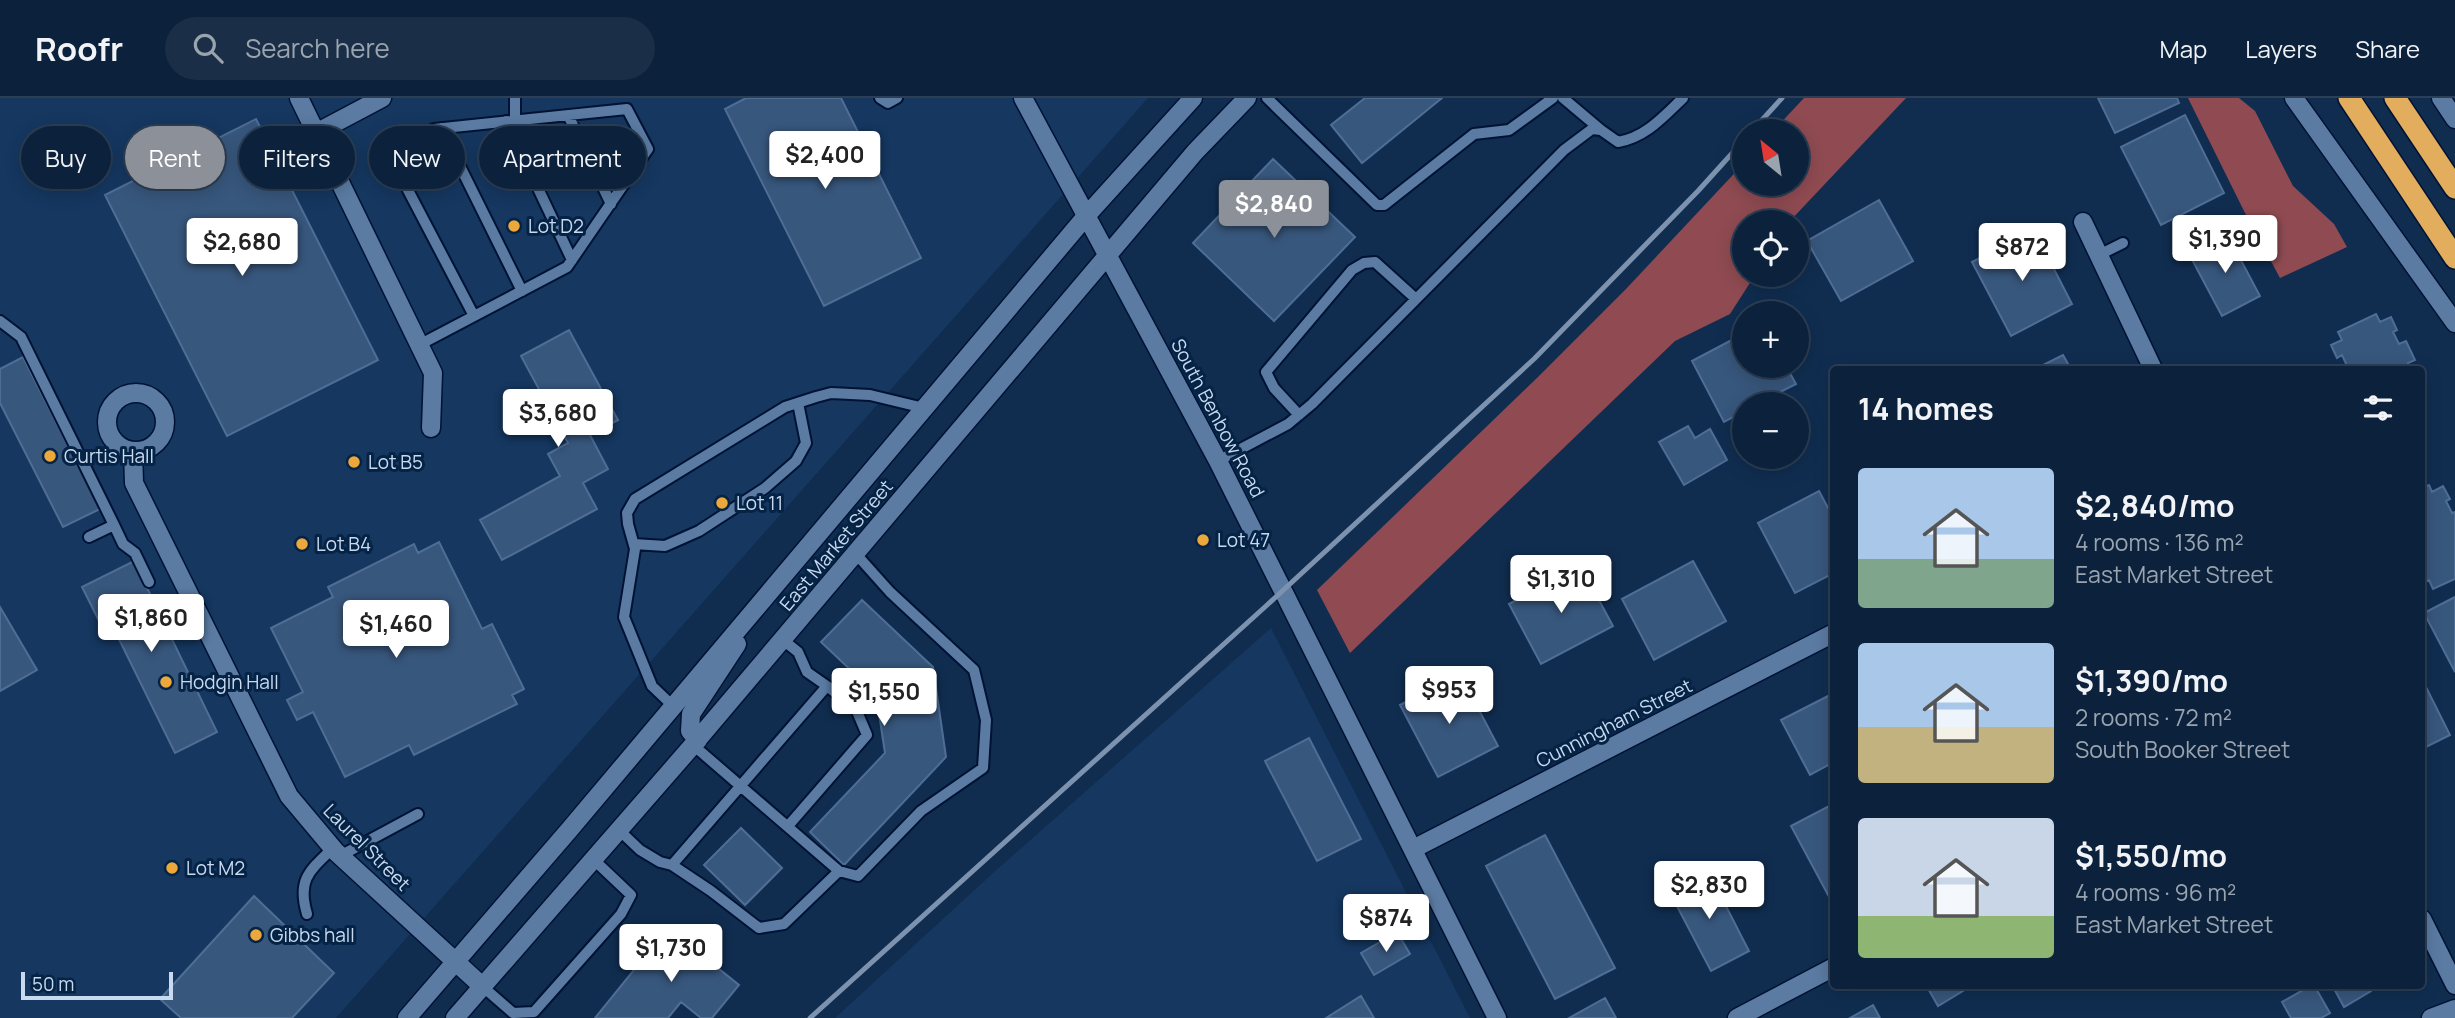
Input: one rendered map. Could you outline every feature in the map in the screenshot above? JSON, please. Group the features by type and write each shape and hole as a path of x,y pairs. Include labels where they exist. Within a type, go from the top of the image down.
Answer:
{"highway":[{"path":"2349,98 2455,258"},
{"path":"2395,98 2455,188"}],"street":[{"path":"299,98 313,126"},
{"path":"329,126 382,98"},
{"name":"South Benbow Road","path":"1023,98 1218,461 1497,1018"},
{"name":"East Market Street","path":"407,1018 1087,215 1193,98"},
{"name":"East Market Street","path":"455,1018 696,743 1195,152 1247,98"},
{"path":"2294,98 2455,323"},
{"path":"2441,98 2455,119"},
{"path":"343,189 433,373 431,428"},
{"path":"2083,222 2152,366"},
{"name":"Laurel Street","path":"132,451 134,483 289,796 336,852 482,986"},
{"path":"696,743 690,731 691,714 772,588"},
{"name":"Cunningham Street","path":"1413,849 1830,634"},
{"path":"2425,925 2455,985"},
{"path":"1737,1018 1830,969"},
{"path":"2431,1018 2455,1009"}],"lane":[{"path":"515,98 510,121 572,260"},
{"path":"880,98 888,103 897,98"},
{"path":"1267,98 1377,205 1384,205 1474,134 1508,130 1553,98"},
{"path":"1563,98 1618,142 1646,132 1683,98"},
{"path":"419,345 567,267 648,149 627,109 461,126"},
{"path":"568,115 611,204"},
{"path":"1218,461 1288,425 1564,150 1592,129 1601,130"},
{"path":"465,175 523,290"},
{"path":"407,189 474,316"},
{"path":"2099,255 2123,243"},
{"path":"1299,415 1273,388 1266,372 1352,270 1364,263 1375,262 1416,299"},
{"path":"0,321 21,337 114,525 124,544 135,553 149,582"},
{"path":"673,706 652,686 624,617 635,549 627,513 635,499 785,407 798,402 831,393 870,395 924,408"},
{"path":"634,544 665,546 699,531 775,479 796,461 806,443 798,402"},
{"path":"89,537 114,525"},
{"path":"696,743 740,786 839,871 858,876 921,811 983,768 986,720 974,670 890,592 856,554"},
{"path":"783,640 798,652 807,671 856,709 867,735 788,827"},
{"path":"672,865 827,687"},
{"path":"307,914 302,888 310,870 336,852 418,814"},
{"path":"619,830 640,850 660,862 672,865 759,928 784,925 839,871"},
{"path":"482,986 513,1013 523,1015 534,1012 621,914 631,895 593,859"}],"shaded area":[{"path":"0,98 1148,98 336,1018 0,1018"},
{"path":"1804,98 1906,98 1800,210 1732,210 1732,287 1747,287 1738,301 1732,301 1730,314 1675,341 1350,653 1317,590 1538,377 1626,289 1732,176 1732,196 1810,196 1810,119 1784,119"},
{"path":"2188,98 2239,98 2255,111 2293,186 2334,224 2347,247 2280,278"},
{"path":"1271,628 1470,1018 835,1018 993,873"}],"building":[{"path":"746,98 841,98 921,258 824,306 725,109"},
{"path":"1365,98 1442,98 1362,163 1331,125"},
{"path":"2098,98 2177,98 2179,103 2115,133"},
{"path":"2185,115 2224,193 2161,225 2121,147"},
{"path":"256,119 260,126 242,126"},
{"path":"239,128 239,189 291,189 378,360 227,436 105,195 125,185 125,189 225,189 225,135"},
{"path":"1273,159 1355,237 1274,321 1193,243"},
{"path":"1879,200 1913,261 1841,301 1809,245 1809,240"},
{"path":"2034,230 2072,304 2011,336 1972,262"},
{"path":"2227,234 2260,296 2222,316 2189,254"},
{"path":"2376,314 2380,322 2391,317 2397,330 2393,332 2399,344 2406,341 2415,360 2408,363 2410,366 2347,366 2342,355 2337,358 2331,345 2342,340 2338,332"},
{"path":"569,330 618,420 590,435 608,469 583,483 597,509 502,560 480,520 560,476 548,454 568,443 521,356"},
{"path":"1732,340 1732,378 1793,378 1796,384 1780,392 1732,392 1732,418 1724,422 1692,361"},
{"path":"2063,355 2069,366 2041,366"},
{"name":"Curtis Hall","path":"23,357 100,509 63,527 0,403 0,369"},
{"path":"1688,426 1695,438 1710,429 1727,460 1684,485 1659,442"},
{"path":"2429,485 2432,492 2443,486 2450,499 2446,501 2452,513 2455,512 2455,579 2433,589 2429,580 2425,582 2425,487"},
{"path":"1819,491 1830,512 1830,575 1795,593 1758,523"},
{"path":"439,542 482,629 492,624 524,689 512,695 517,704 414,755 409,745 345,777 313,712 297,720 287,700 303,692 271,628 333,597 328,587 414,544 418,553"},
{"name":"Hodgin Hall","path":"134,561 217,732 175,753 113,627 104,631 82,587"},
{"path":"1693,561 1726,621 1654,660 1622,599"},
{"path":"1580,565 1613,626 1541,664 1509,604"},
{"path":"2455,597 2455,672 2425,615"},
{"path":"862,600 933,667 946,757 844,865 810,832 885,753 876,694 821,642"},
{"path":"0,607 37,670 0,691"},
{"path":"1460,674 1498,746 1438,777 1400,705"},
{"path":"2425,685 2450,735 2425,748"},
{"path":"1830,695 1830,764 1810,775 1781,720"},
{"path":"1309,738 1361,839 1317,861 1265,761"},
{"path":"1830,806 1830,899 1791,826"},
{"path":"741,828 782,868 745,905 704,865"},
{"path":"1545,835 1615,968 1555,999 1486,866"},
{"path":"1708,871 1749,951 1711,971 1669,891"},
{"name":"Gibbs hall","path":"254,896 334,973 292,1018 181,1018 160,999"},
{"path":"668,928 739,985 712,1018 701,1018 681,1002 668,1018 595,1018"},
{"path":"1397,932 1410,954 1374,975 1361,953"},
{"path":"1928,989 1966,989 1938,1006"},
{"path":"2305,989 2316,989 2330,1013 2321,1018 2291,1018 2282,1002"},
{"path":"2334,989 2370,989 2371,991 2344,1007"},
{"path":"1361,996 1374,1018 1326,1018"},
{"path":"1605,998 1616,1018 1569,1018"},
{"path":"1873,1005 1880,1018 1850,1018"}],"railway":[{"path":"1763,119 1782,98"},
{"path":"810,1018 1266,606 1534,359 1732,153"}],"place":[{"name":"Lot D2","path":"514,226"},
{"name":"Curtis Hall","path":"50,456"},
{"name":"Lot B5","path":"354,462"},
{"name":"Lot 11","path":"722,503"},
{"name":"Lot 47","path":"1203,540"},
{"name":"Lot B4","path":"302,544"},
{"name":"Hodgin Hall","path":"166,682"},
{"name":"Lot M2","path":"172,868"},
{"name":"Gibbs hall","path":"256,935"}]}
